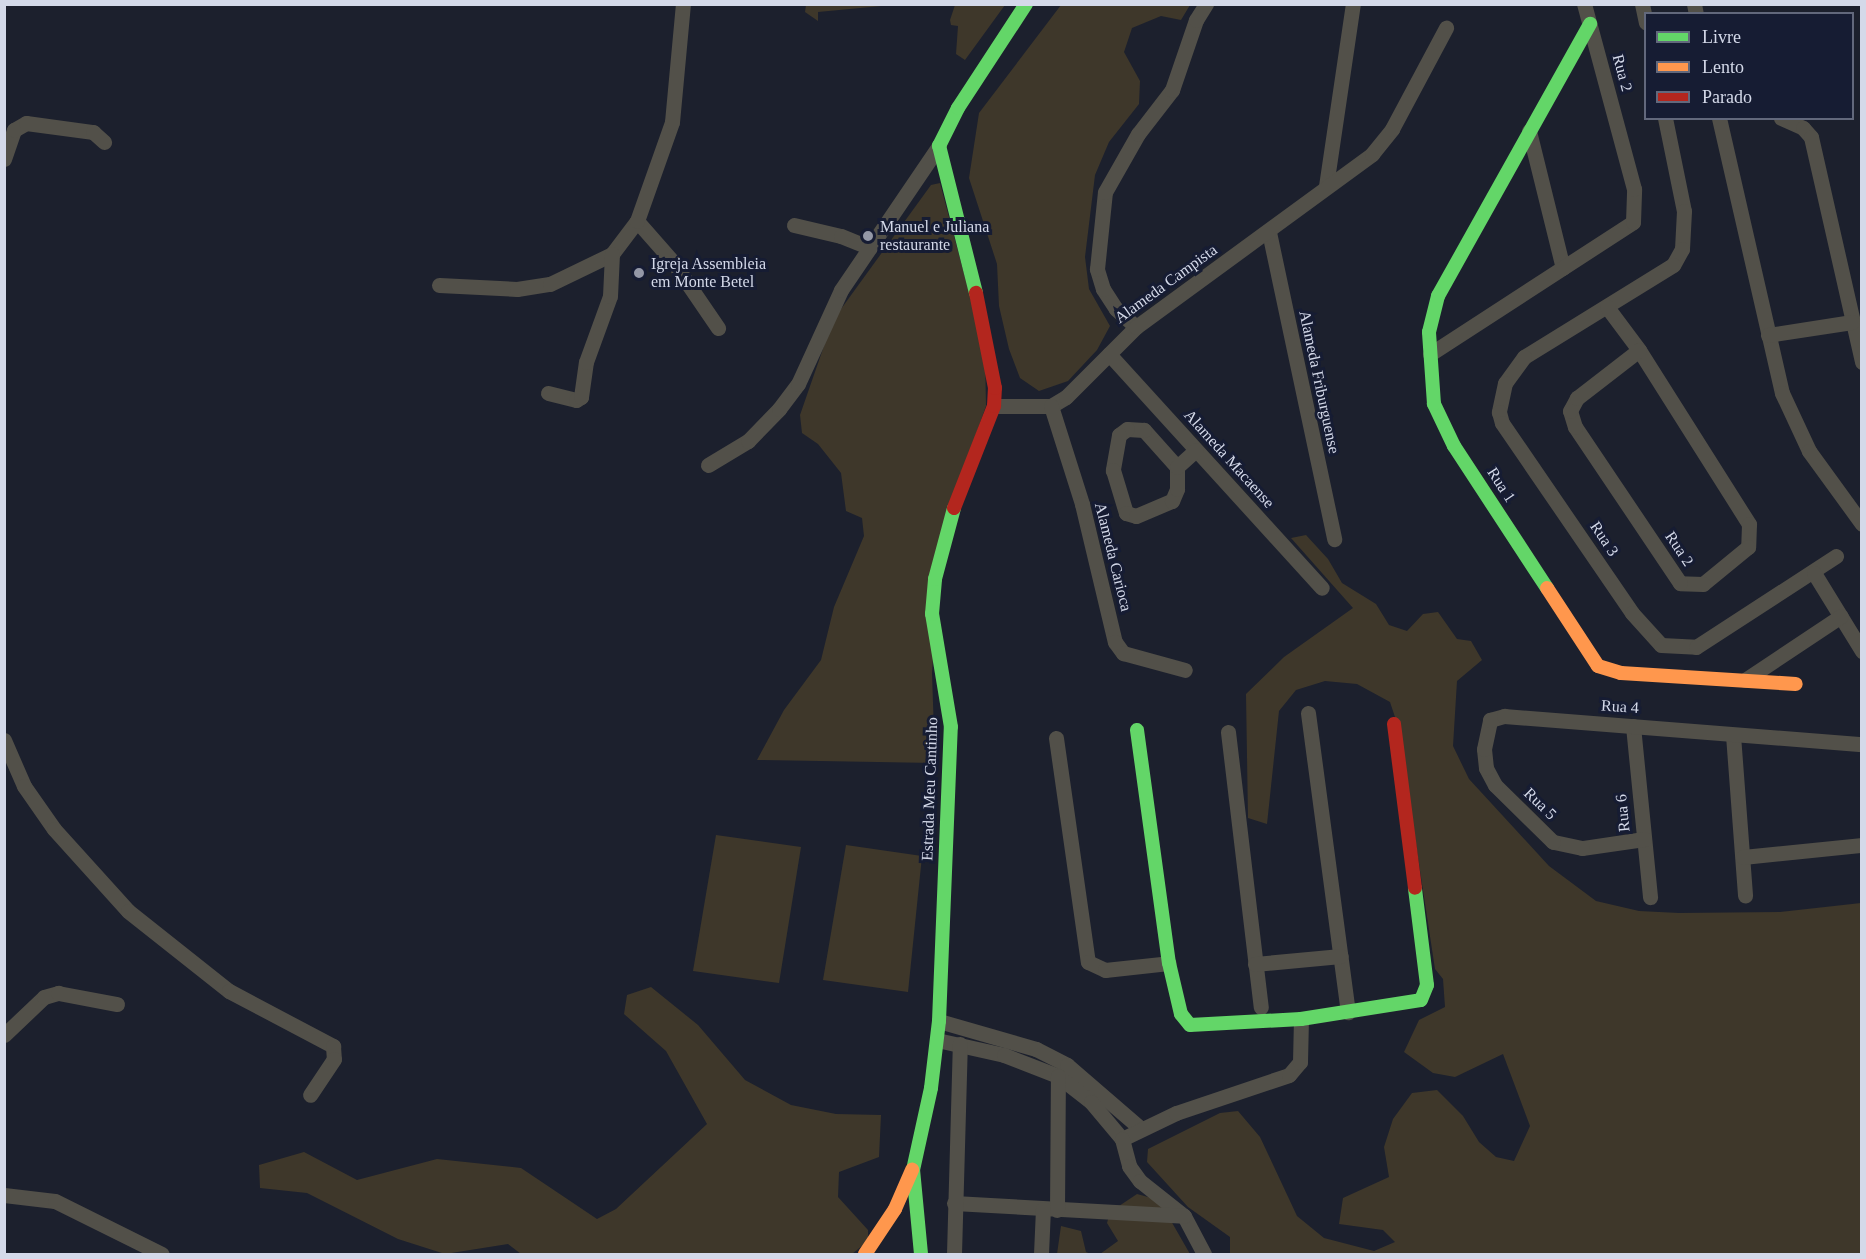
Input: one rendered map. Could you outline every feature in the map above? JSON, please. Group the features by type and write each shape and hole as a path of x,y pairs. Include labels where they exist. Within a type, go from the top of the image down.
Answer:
{"street":[{"path":"439,285 517,289 550,284 612,254 637,220 672,122 683,4"},
{"path":"708,465 748,441 779,410 798,384 826,317 939,146 958,108 1026,4"},
{"path":"1136,327 1116,309 1102,289 1097,269 1105,192 1138,134 1172,90 1196,20 1206,4"},
{"path":"1326,186 1353,4"},
{"name":"Rua 2","path":"1563,268 1633,222 1634,189 1584,4"},
{"name":"Rua 1","path":"1590,24 1438,296 1430,317 1434,404 1442,426 1598,666 1621,673 1796,684"},
{"name":"Alameda Campista","path":"1051,406 1066,397 1136,327 1269,232 1384,141 1446,28"},
{"path":"1607,307 1673,265 1686,239 1684,211 1665,120"},
{"path":"1719,120 1768,335 1794,422 1861,523"},
{"path":"1785,120 1803,128 1811,137 1862,362"},
{"path":"4,159 14,130 26,123 93,132 104,142"},
{"path":"1430,354 1563,268 1529,131"},
{"name":"Estrada Meu Cantinho","path":"921,1254 913,1170 931,1088 939,1021 951,727 932,614 935,579 958,491 994,406 991,357 939,146"},
{"path":"637,220 673,262 718,328"},
{"path":"794,225 841,236 870,248"},
{"name":"Alameda Friburguense","path":"1269,232 1334,539"},
{"path":"548,393 576,400 581,397 586,362 610,296 612,254"},
{"name":"Rua 2","path":"1607,307 1639,350 1745,516 1752,533 1748,548 1703,584 1680,583 1575,427 1570,411 1577,398 1639,350"},
{"name":"Rua 3","path":"1607,307 1524,357 1505,383 1499,412 1502,423 1651,637 1668,647 1696,647 1814,573 1836,556"},
{"path":"1768,335 1852,322"},
{"name":"Alameda Macaense","path":"1109,354 1322,588"},
{"path":"994,406 1051,406"},
{"name":"Alameda Carioca","path":"1051,406 1082,504 1115,642 1123,653 1185,670"},
{"path":"1178,467 1144,430 1127,429 1119,435 1113,470 1126,513 1136,516 1172,501 1177,489 1178,467 1196,450"},
{"path":"1814,573 1862,651"},
{"path":"1745,680 1841,616"},
{"path":"1308,713 1348,1012"},
{"name":"Rua 4","path":"1504,716 1862,744"},
{"name":"Rua 5","path":"1504,716 1490,720 1487,728 1486,768 1495,785 1553,842 1582,848 1644,839"},
{"path":"1137,730 1169,963 1181,1014 1190,1025 1301,1019 1414,1004 1421,1000 1427,985 1394,724"},
{"name":"Rua 6","path":"1633,726 1650,897"},
{"path":"1228,732 1261,1007"},
{"path":"1733,735 1745,896"},
{"path":"1056,738 1088,962 1105,970 1169,963"},
{"path":"4,740 24,786 54,829 128,911 229,992 333,1046 334,1059 310,1095"},
{"path":"1743,857 1862,844"},
{"path":"1255,964 1341,956"},
{"path":"4,1035 44,997 58,993 117,1004"},
{"path":"1122,1139 1140,1128 1289,1075 1300,1062 1301,1019"},
{"path":"939,1021 985,1032 1057,1060 1115,1103 1140,1128"},
{"path":"937,1040 1024,1061 1058,1076 1091,1102 1122,1139 1129,1166 1140,1181 1184,1216 1204,1254"},
{"path":"954,1254 960,1044"},
{"path":"1041,1254 1050,1210 1058,1076"},
{"path":"865,1254 895,1209 913,1170"},
{"path":"4,1195 55,1201 162,1254"},
{"path":"954,1203 1184,1216"}],"shaded area":[{"path":"806,4 892,5 818,12 818,21 805,12"},
{"path":"955,5 1005,5 965,60 956,54 958,26 951,25 950,20"},
{"path":"1061,5 1190,5 1181,20 1161,16 1132,28 1124,52 1140,81 1139,104 1109,142 1095,175 1085,257 1089,289 1110,326 1097,350 1068,381 1039,391 1020,378 1009,349 999,306 997,264 969,178 979,113"},
{"path":"940,183 985,353 986,406 942,529 932,673 935,763 757,760 784,710 821,660 834,607 864,536 862,518 846,511 841,473 818,444 802,433 800,415 833,320 931,185"},
{"path":"1306,535 1328,559 1342,583 1376,604 1389,625 1407,631 1423,614 1438,612 1457,639 1471,641 1482,660 1457,681 1453,746 1469,779 1549,866 1596,901 1639,911 1679,913 1780,912 1861,903 1861,1254 1230,1254 1230,1237 1188,1207 1147,1162 1148,1149 1220,1113 1238,1111 1260,1137 1297,1216 1324,1238 1374,1251 1395,1242 1383,1230 1339,1224 1343,1198 1389,1177 1384,1147 1393,1119 1412,1093 1437,1090 1463,1116 1479,1142 1496,1157 1514,1161 1530,1126 1503,1054 1455,1077 1433,1073 1404,1052 1419,1020 1445,1007 1443,979 1435,969 1398,726 1390,702 1357,684 1325,681 1296,690 1279,711 1267,824 1248,818 1246,694 1284,657 1353,608 1291,538"},
{"path":"716,835 801,847 779,983 693,971"},
{"path":"846,845 922,856 908,992 823,980"},
{"path":"651,987 698,1025 745,1080 791,1105 836,1114 881,1115 879,1157 839,1172 838,1197 868,1230 868,1241 852,1254 521,1254 508,1244 445,1254 398,1239 307,1193 260,1188 259,1165 304,1152 357,1180 437,1159 521,1168 597,1219 616,1209 707,1124 666,1051 624,1014 627,995"},
{"path":"1137,1194 1159,1200 1190,1254 1100,1254 1118,1241 1107,1223 1110,1212"},
{"path":"1061,1226 1081,1231 1086,1252 1091,1254 1057,1254"}],"traffic: fast":[{"path":"976,293 939,146 958,108 1026,4"},
{"path":"1547,588 1454,446 1434,404 1429,332 1438,296 1590,24"},
{"path":"921,1254 913,1170 931,1088 939,1021 951,727 932,614 935,579 954,508"},
{"path":"1137,730 1169,963 1181,1014 1190,1025 1301,1019 1421,1000 1427,985 1415,888"}],"traffic: slow":[{"path":"1547,588 1598,666 1621,673 1796,684"},
{"path":"865,1254 895,1209 912,1170"}],"traffic: jam":[{"path":"954,508 994,406 995,388 976,293"},
{"path":"1394,724 1415,888"}],"place":[{"name":"Manuel e Juliana restaurante","path":"868,236"},
{"name":"Igreja Assembleia em Monte Betel","path":"639,273"}]}
